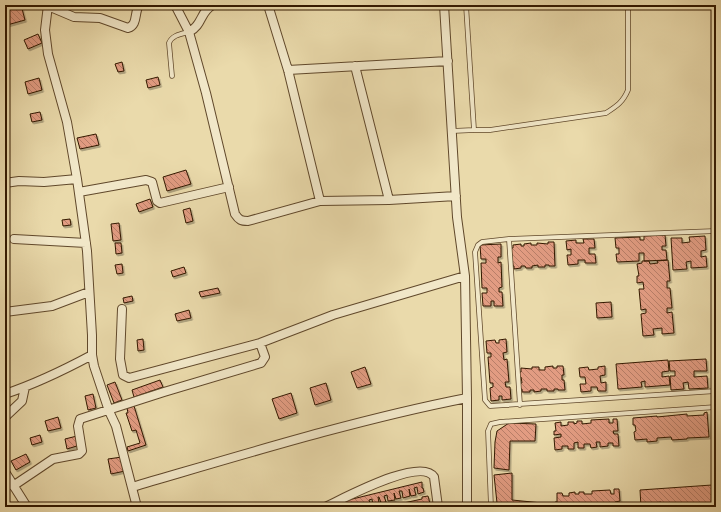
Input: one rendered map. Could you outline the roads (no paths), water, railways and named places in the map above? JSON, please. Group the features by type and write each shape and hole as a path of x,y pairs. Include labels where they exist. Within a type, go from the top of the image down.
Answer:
{"street":[{"path":"137,507 116,426 109,411 92,355 86,243 79,192 66,117 48,54 45,30 48,6 74,18 100,18 128,28 133,26 135,23 137,8 139,5"},
{"path":"176,5 189,32 206,93 235,214 242,221 248,221 320,201 389,200 456,196"},
{"path":"189,32 195,29 206,10 213,5"},
{"path":"268,5 288,70 320,201"},
{"path":"444,5 457,217 465,276 467,398 466,507"},
{"path":"288,70 448,61"},
{"path":"355,66 389,200"},
{"path":"5,183 19,181 44,182 77,179"},
{"path":"79,192 146,180 152,182 157,201 160,203 229,187"},
{"path":"14,239 86,243"},
{"path":"122,309 120,359 123,375 129,378 260,343 333,315 465,276"},
{"path":"5,312 52,306 89,292"},
{"path":"13,486 53,459 80,453 83,449 78,426 80,419 261,363 265,357 260,343"},
{"path":"5,394 26,387 62,371 92,355"},
{"path":"5,417 22,401 26,387"},
{"path":"132,486 278,445 426,406 467,398"},
{"path":"330,506 393,476 418,471 428,472 434,477 438,507"},
{"path":"5,472 27,507"}],"lane":[{"path":"466,5 474,130"},
{"path":"452,131 490,130 606,113 613,109 624,100 628,90 628,5"},
{"path":"172,76 170,40 175,36 189,32"},
{"path":"716,231 509,239 482,242 478,245 475,252 485,400 490,406 716,391"},
{"path":"509,239 520,405"},
{"path":"491,507 488,431 491,424 500,422 716,407"}]}
